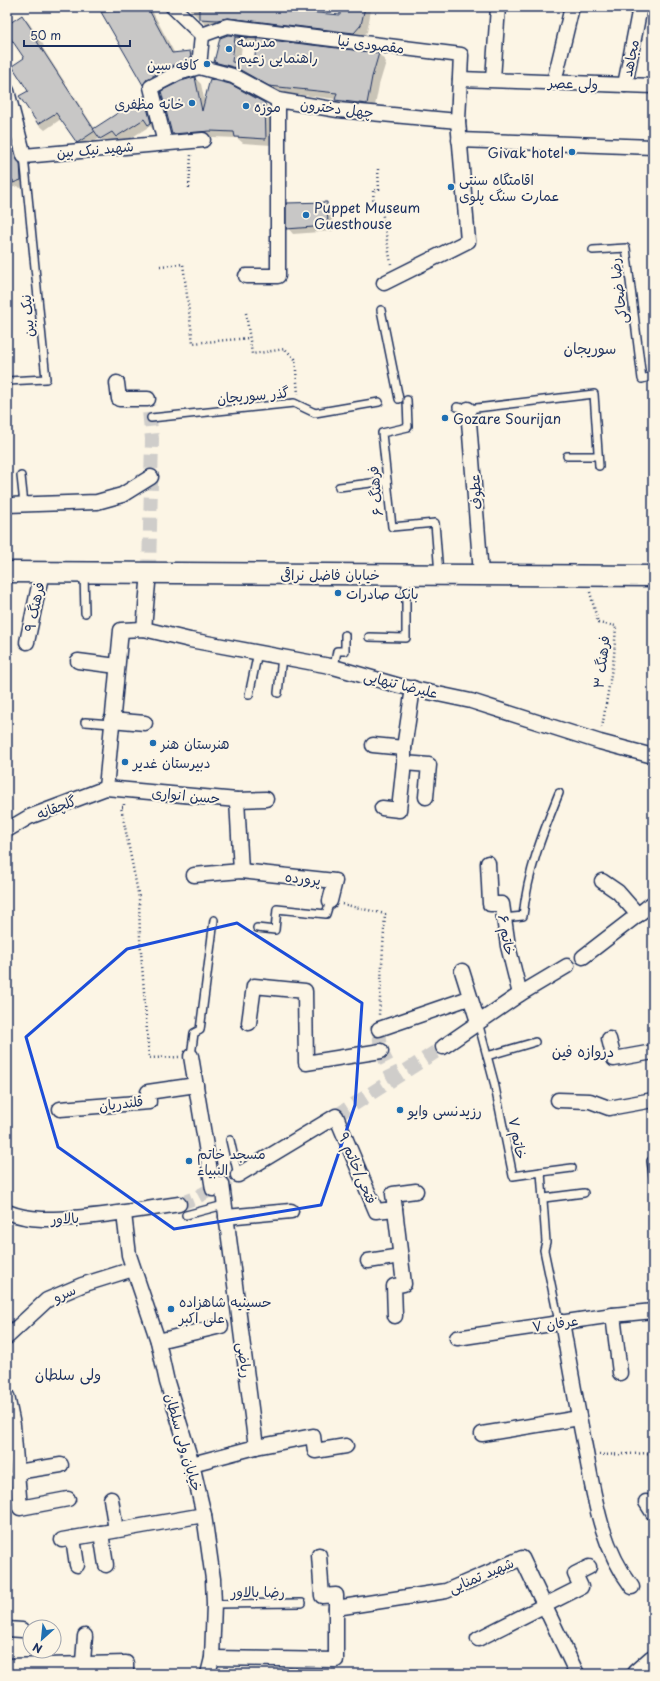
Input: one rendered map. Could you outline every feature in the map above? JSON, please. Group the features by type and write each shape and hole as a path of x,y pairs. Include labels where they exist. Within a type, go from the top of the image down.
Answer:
{"main road":[{"name":"خیابان فاضل نراقی","path":"7,572 84,571 653,576"},
{"path":"637,1674 653,1660"}],"street":[{"path":"165,143 151,87 178,73 199,68 202,34 173,7"},
{"path":"493,79 498,7"},
{"path":"554,82 572,7"},
{"name":"مجاهد","path":"625,85 640,7"},
{"name":"مقصودی نیا","path":"202,34 227,26 461,55 460,79"},
{"name":"چهل دخترون","path":"199,68 233,76 278,100 338,110 458,121"},
{"path":"389,280 468,241 458,121 460,79"},
{"name":"ولی عصر","path":"460,79 653,86"},
{"path":"7,91 24,156"},
{"path":"246,276 278,276 278,100"},
{"name":"شهید نیک بین","path":"24,156 197,140"},
{"path":"459,140 653,147"},
{"path":"117,383 119,399 148,399"},
{"name":"عطوف","path":"462,408 481,574"},
{"path":"7,505 97,502 122,495 152,477"},
{"name":"فرهنگ ۹","path":"27,642 42,572"},
{"path":"144,629 149,572"},
{"name":"علیرضا تنهایی","path":"117,666 121,630 144,629 334,667 470,702 600,742 653,756"},
{"path":"78,661 117,666 106,788"},
{"path":"382,808 399,810 404,763 404,748 412,688"},
{"path":"111,722 145,723"},
{"path":"372,745 404,748"},
{"path":"404,763 429,765 426,797"},
{"name":"حسن انواری","path":"106,788 237,800 266,799"},
{"name":"گلچقانه","path":"7,830 29,817 106,788"},
{"path":"237,800 241,871"},
{"name":"خاتم ۶","path":"488,863 490,904 502,904 508,946 520,994"},
{"name":"پرورده","path":"194,875 241,871 335,881 330,901"},
{"path":"602,880 626,900 638,915"},
{"path":"583,957 653,903"},
{"path":"443,1047 520,994 567,966"},
{"path":"462,971 469,998 478,1022"},
{"path":"249,1023 254,986 304,991 306,1063 381,1052"},
{"path":"379,1029 469,998"},
{"path":"609,1039 614,1059 653,1052"},
{"name":"ریاضی","path":"191,1056 217,1187 225,1211 256,1447"},
{"name":"قلندریان","path":"60,1109 149,1102 148,1092 196,1085"},
{"path":"558,1100 590,1101 609,1108 653,1100"},
{"name":"فتحی/خاتم ۹","path":"238,1175 336,1116 376,1211 395,1209 394,1194 416,1192"},
{"name":"بالاور","path":"7,1212 23,1218 47,1219 183,1209"},
{"path":"394,1316 394,1286 404,1284 402,1256 395,1209"},
{"path":"225,1211 291,1211"},
{"name":"خیابان ولی سلطان","path":"124,1214 126,1240 133,1269 158,1341 167,1382 192,1464 204,1515 213,1580 214,1604 212,1658 208,1674"},
{"path":"368,1261 402,1256"},
{"name":"سرو","path":"7,1337 47,1300 76,1288 133,1269"},
{"name":"عرفان ۷","path":"457,1338 612,1315 653,1312"},
{"path":"612,1315 620,1373"},
{"path":"560,1322 598,1515 604,1534 620,1571 632,1587"},
{"path":"158,1341 221,1326"},
{"path":"7,1396 13,1424 20,1508 68,1499"},
{"path":"482,1434 579,1418"},
{"path":"192,1464 256,1447 313,1436 315,1451 346,1446"},
{"path":"17,1472 61,1465"},
{"path":"111,1498 116,1530"},
{"path":"77,1565 67,1539 204,1515"},
{"path":"101,1533 106,1564"},
{"path":"212,1658 336,1660 336,1595 322,1596 319,1555"},
{"name":"شهید تمنایی","path":"336,1608 446,1591 522,1558 577,1674"},
{"path":"478,1639 580,1587 575,1574 589,1567"},
{"path":"7,1629 22,1630"},
{"path":"82,1669 84,1636"},
{"path":"7,1666 82,1669 126,1663 126,1674"}],"lane":[{"name":"نیک بین","path":"7,381 46,379 24,156"},
{"name":"رضا ضحاکی","path":"593,250 626,248 642,379 653,376"},
{"name":"فرهنگ ۶","path":"381,310 403,399 408,428 382,433 392,527 435,523 439,574"},
{"path":"462,408 594,394 599,466"},
{"name":"گذر سوریجان","path":"151,418 294,402 314,413 379,402"},
{"path":"567,456 598,456"},
{"path":"21,476 24,504"},
{"path":"339,486 387,481"},
{"path":"84,571 85,613"},
{"path":"369,638 406,638 406,574"},
{"path":"334,667 337,652 345,651 345,635"},
{"path":"249,695 258,652"},
{"path":"278,693 282,657"},
{"path":"85,722 111,722"},
{"path":"503,918 523,916 529,875 559,793"},
{"path":"257,928 275,930 277,909 326,914 330,901"},
{"path":"191,1056 194,1033 200,1030 214,920"},
{"name":"خاتم ۷","path":"478,1022 487,1056 513,1176 542,1172 546,1242 544,1250 560,1322"},
{"path":"487,1056 535,1042"},
{"path":"230,1140 238,1175"},
{"path":"653,1161 651,1161 653,1175"},
{"path":"542,1172 572,1168"},
{"path":"544,1198 584,1193"},
{"path":"183,1209 225,1211"},
{"name":"رضا بالاور","path":"214,1604 302,1603"}],"path":[{"path":"189,188 197,140"},
{"path":"378,169 379,190 373,190 374,205 381,205 389,280"},
{"path":"160,266 183,264 193,343 250,338"},
{"path":"246,313 252,354 285,349 295,359 299,405"},
{"name":"فرهنگ ۳","path":"585,575 598,623 616,626 614,656 600,742"},
{"path":"123,789 124,807 121,807 139,898 140,938 149,1058 191,1056"},
{"name":"پرورده","path":"330,901 385,914 379,1029"},
{"path":"587,1456 653,1453"}],"highlighted area":[{"path":"237,923 362,1003 355,1105 321,1205 174,1229 58,1147 26,1037 127,949"}],"building":[{"path":"199,7 308,7 307,12 340,15 340,7 365,7 361,25 354,33 228,18 217,20 199,19"},
{"path":"149,10 172,53 190,51 191,60 174,65 147,79 143,85 101,12"},
{"path":"22,15 38,39 36,40 95,131 77,143 56,113 38,124 19,96 28,91 12,66 24,58 7,33 7,25"},
{"path":"228,35 379,53 372,77 367,104 335,100 337,93 269,86 237,68 214,62 220,38","holes":["235,37 257,39 254,64 232,62"]},
{"path":"195,77 202,111 210,79 230,84 265,103 266,139 235,137 234,132 210,131 172,134 161,91 181,81"},
{"path":"144,96 151,123 148,125 144,119 116,137 112,132 100,139 93,129"},
{"path":"7,125 16,158 20,163 21,180 13,183 13,180 7,182"},
{"name":"Puppet Museum Guesthouse","path":"327,202 328,226 286,229 286,203"}],"tunnel":[{"path":"147,392 152,439 149,572"},
{"path":"379,1029 381,1051 395,1079"},
{"path":"336,1116 443,1047"},
{"path":"179,1204 197,1197 238,1175"}],"place":[{"name":"مدرسه راهنمایی زعیم","path":"229,49"},
{"name":"کافه سین","path":"207,64"},
{"name":"خانه مظفری","path":"192,103"},
{"name":"موزه","path":"246,106"},
{"name":"Givak hotel","path":"572,152"},
{"name":"اقامتگاه سنتی عمارت سنگ پلوی","path":"451,187"},
{"name":"Puppet Museum Guesthouse","path":"306,215"},
{"name":"Gozare Sourijan","path":"445,418"},
{"name":"بانک صادرات","path":"338,593"},
{"name":"هنرستان هنر","path":"153,743"},
{"name":"دبیرستان غدیر","path":"125,762"},
{"name":"رزیدنسی وایو","path":"400,1110"},
{"name":"مسجد خاتم النبیاء","path":"189,1161"},
{"name":"حسینیه شاهزاده علی اکبر","path":"171,1309"}],"district":[{"name":"سوریجان","path":"590,347"},
{"name":"دروازه فین","path":"583,1050"},
{"name":"ولی سلطان","path":"68,1373"}]}
